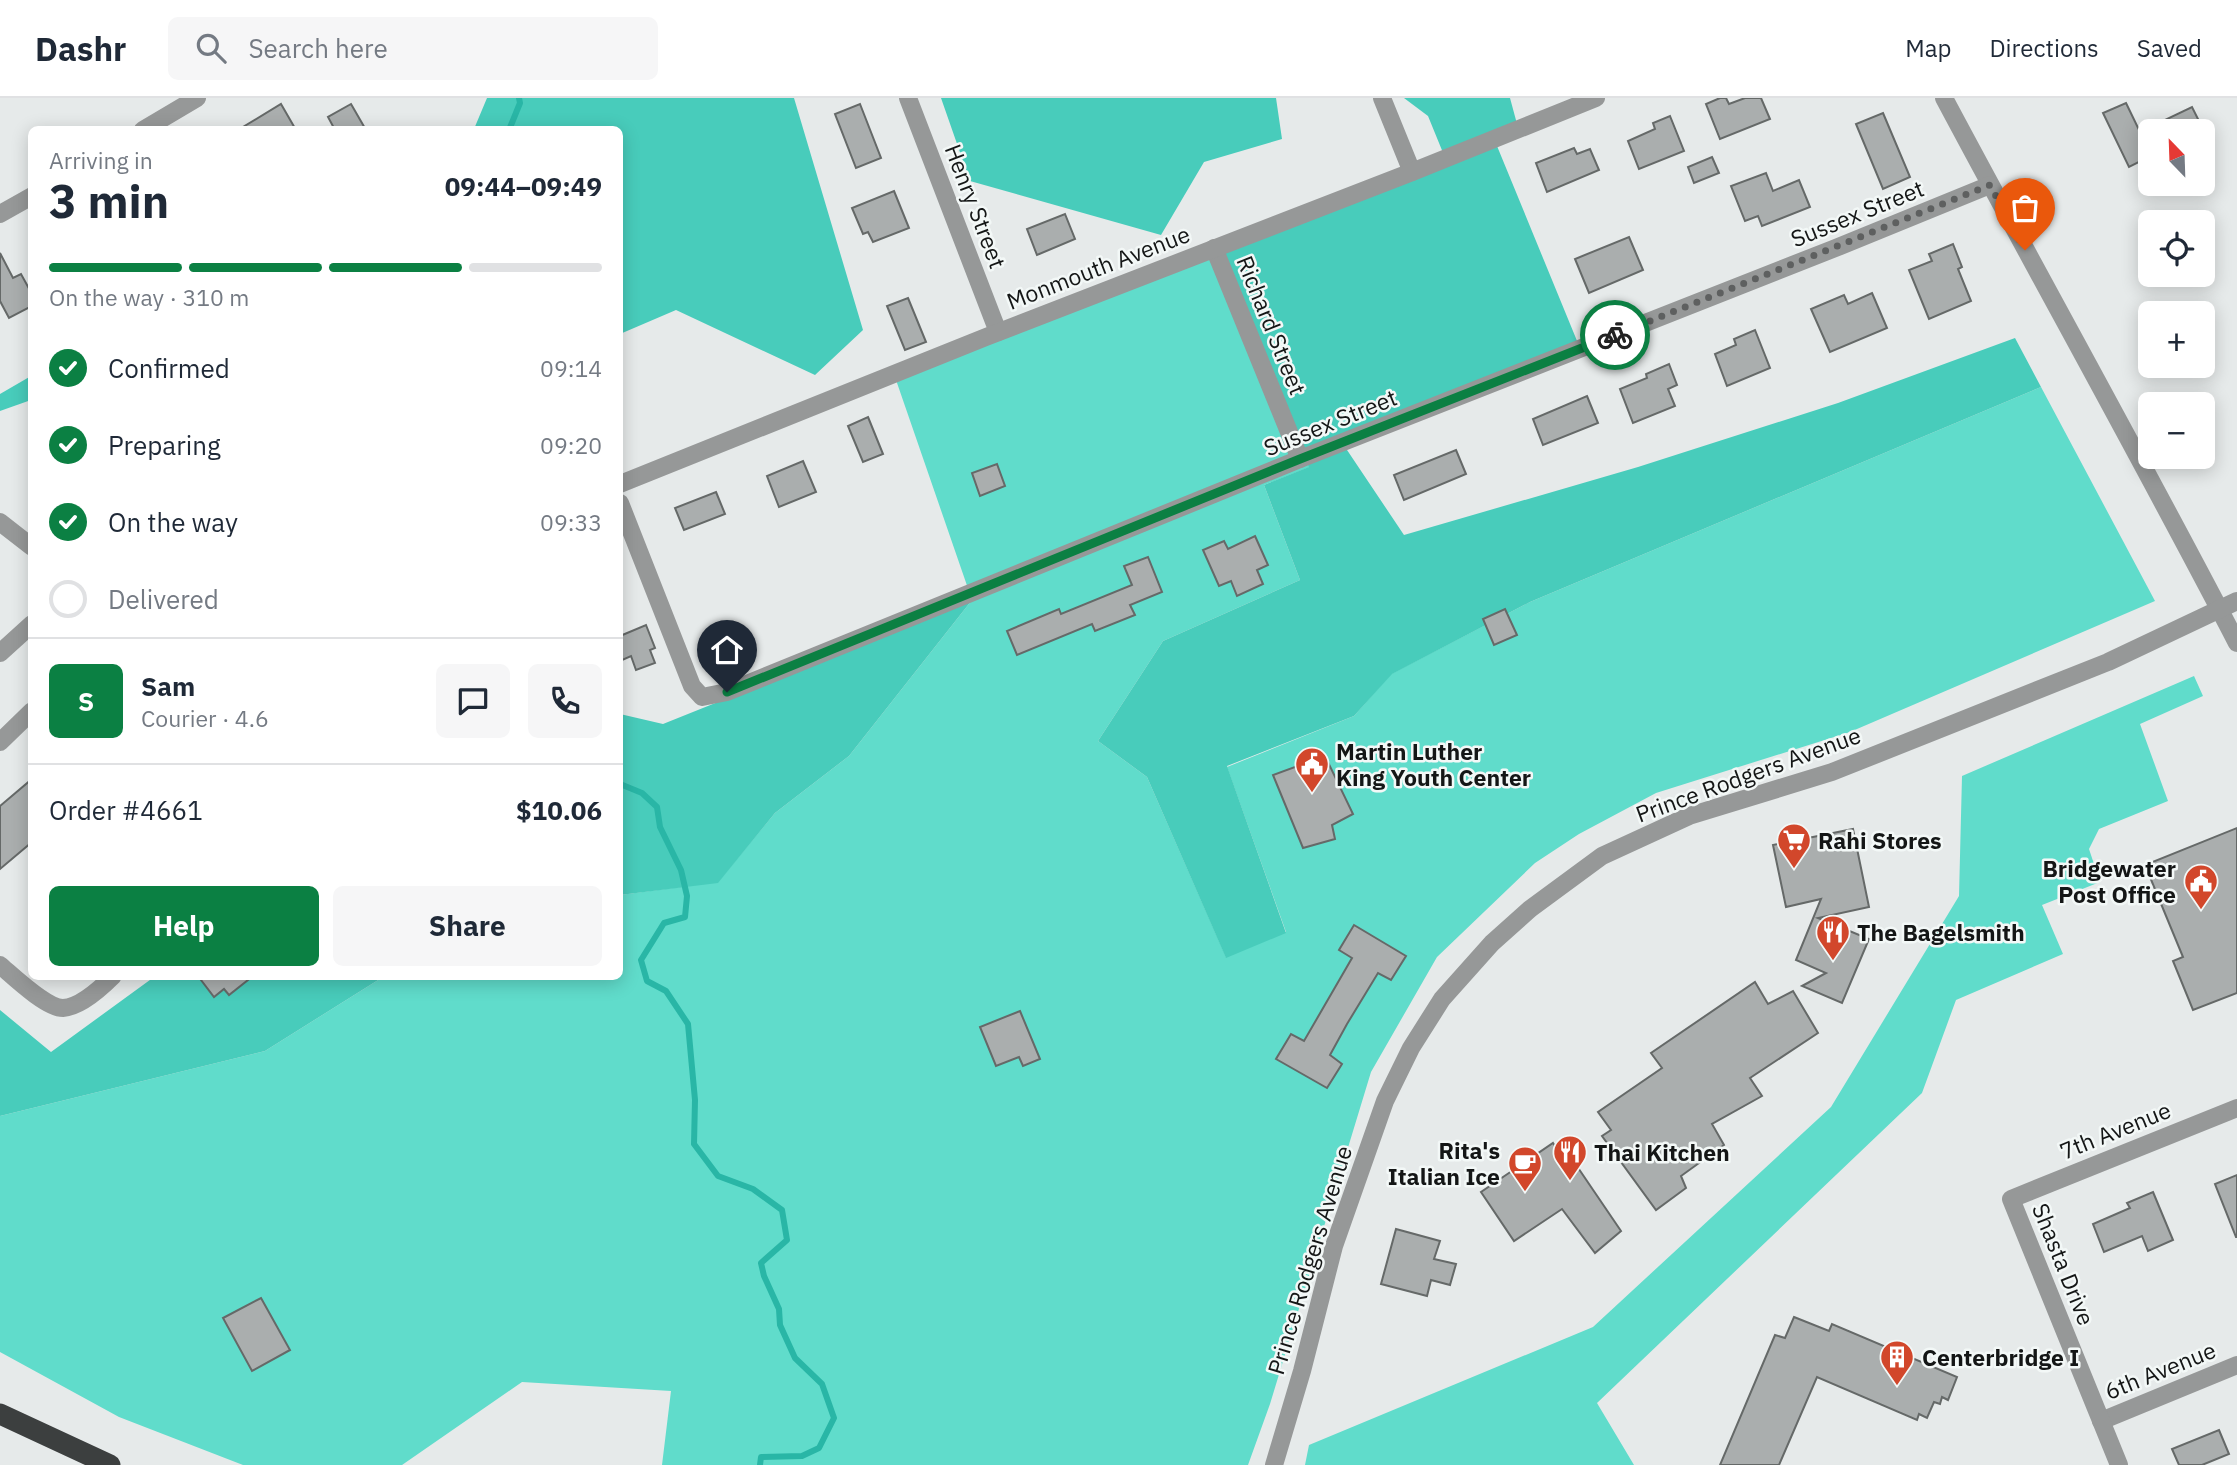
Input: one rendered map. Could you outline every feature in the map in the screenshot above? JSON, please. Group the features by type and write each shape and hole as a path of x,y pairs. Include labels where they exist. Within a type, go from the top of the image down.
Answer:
{"highway":[{"path":"0,1414 110,1465"}],"street":[{"path":"151,126 197,98"},
{"name":"Henry Street","path":"908,98 998,332"},
{"path":"1382,98 1412,172"},
{"name":"Monmouth Avenue","path":"623,483 998,332 1596,98"},
{"path":"1944,98 2237,643"},
{"name":"Sussex Street","path":"623,511 692,686 702,697 727,692 1300,459 1990,185"},
{"path":"0,214 28,198"},
{"name":"Richard Street","path":"1214,248 1300,459"},
{"path":"0,522 28,544"},
{"name":"Prince Rodgers Avenue","path":"1273,1465 1302,1371 1334,1246 1385,1101 1410,1048 1443,999 1492,943 1572,877 1602,856 1627,844 1689,816 1832,772 2108,662 2237,601"},
{"path":"0,653 28,628"},
{"path":"0,742 28,715"},
{"path":"0,964 19,982 52,1005 64,1008 93,996 109,980"},
{"name":"7th Avenue","path":"2011,1199 2237,1108"},
{"name":"Shasta Drive","path":"2011,1199 2119,1465"},
{"name":"6th Avenue","path":"2101,1421 2237,1365"}],"green space":[{"path":"487,98 794,98 863,330 815,375 676,310 623,333 623,126 475,126"},
{"path":"941,98 1276,98 1282,139 1204,162 1161,235 970,181"},
{"path":"1404,98 1510,98 1520,135 1497,146 1582,353 1345,447 1404,535 1638,467 1838,403 2015,338 2041,387 1530,602 1392,674 1354,716 1227,766 1286,933 1226,958 1147,777 1098,741 1163,641 1300,580 1264,485 1309,467 1223,252 1448,165 1428,116"},
{"path":"1223,252 1310,467 1264,485 1300,580 1163,641 1098,741 1147,777 1226,957 1286,932 1227,767 1354,716 1391,674 1530,602 2041,387 2155,601 1850,732 1656,793 1579,834 1535,863 1437,957 1371,1072 1270,1404 1248,1465 662,1465 671,1391 522,1382 402,1465 243,1465 119,1417 0,1352 0,1116 265,1051 378,980 623,980 623,895 718,882 775,813 849,756 972,600 896,380"},
{"path":"28,378 28,401 0,411 0,394"},
{"path":"972,600 849,756 775,813 718,883 623,895 623,715 663,724"},
{"path":"2194,676 2203,696 2140,724 2168,801 2099,829 2089,849 2100,882 2042,905 2063,954 1956,1000 1922,1093 1597,1403 1634,1465 1305,1465 1309,1445 1593,1327 1831,1107 1959,896 1962,776"},
{"path":"150,980 378,980 265,1051 0,1116 0,1010 51,1052"}],"building":[{"path":"1726,98 1729,104 1745,98 1761,98 1770,119 1720,139 1706,104"},
{"path":"2126,103 2138,128 2138,162 2129,167 2103,113"},
{"path":"281,104 294,126 245,126"},
{"path":"351,104 364,126 333,126 328,117"},
{"path":"860,104 881,158 856,168 835,114"},
{"path":"2192,107 2198,119 2167,119"},
{"path":"1883,113 1910,177 1883,189 1856,124"},
{"path":"1670,116 1684,151 1639,169 1628,141 1655,129 1653,123"},
{"path":"1574,148 1577,154 1590,149 1599,170 1547,192 1536,163"},
{"path":"1712,157 1719,173 1694,183 1688,167"},
{"path":"1766,173 1773,191 1799,180 1810,207 1762,226 1758,216 1745,221 1731,186"},
{"path":"894,191 909,228 873,242 868,232 863,234 852,208"},
{"path":"1065,214 1075,239 1037,255 1027,229"},
{"path":"1629,237 1643,270 1589,293 1575,259"},
{"path":"1953,244 1962,267 1958,269 1971,301 1929,319 1909,270 1932,261 1929,254"},
{"path":"0,253 13,278 21,274 28,287 28,308 9,318 0,301"},
{"path":"1872,293 1887,328 1830,352 1811,309 1844,295 1848,304"},
{"path":"908,298 926,342 905,350 887,306"},
{"path":"1755,330 1770,368 1727,386 1715,354 1736,345 1734,339"},
{"path":"1669,364 1677,385 1668,389 1675,406 1633,423 1620,389 1647,378 1646,374"},
{"path":"1587,396 1598,423 1543,445 1533,419"},
{"path":"868,417 883,454 863,462 848,426"},
{"path":"1456,450 1466,474 1404,500 1394,475"},
{"path":"803,461 816,492 779,507 767,476"},
{"path":"997,464 1005,486 980,496 972,473"},
{"path":"716,492 725,514 684,530 675,508"},
{"path":"1255,536 1268,565 1257,570 1263,584 1237,596 1231,581 1219,586 1203,550 1224,541 1228,549"},
{"path":"1148,557 1162,592 1130,605 1135,615 1095,631 1092,624 1017,655 1007,631 1059,609 1061,614 1132,585 1124,566"},
{"path":"1505,609 1517,635 1494,645 1483,619"},
{"path":"646,625 655,648 650,650 655,663 636,670 631,656 623,660 623,635"},
{"name":"Martin Luther King Youth Center","path":"1325,756 1353,814 1332,825 1335,839 1303,848 1273,775"},
{"path":"28,782 28,845 0,869 0,806"},
{"name":"Bridgewater Post Office","path":"2237,828 2237,993 2193,1010 2173,961 2183,957 2145,865"},
{"path":"1853,829 1869,907 1818,918 1869,939 1842,1003 1802,986 1826,973 1796,960 1821,899 1786,907 1773,845"},
{"path":"1354,925 1406,956 1391,980 1378,973 1347,1024 1330,1055 1342,1064 1327,1088 1276,1059 1291,1034 1304,1041 1352,958 1339,950"},
{"path":"201,980 248,980 229,995 224,989 214,997"},
{"path":"1755,982 1768,1004 1793,991 1818,1033 1750,1078 1762,1096 1712,1124 1724,1145 1681,1176 1686,1188 1656,1210 1602,1136 1611,1130 1598,1112 1662,1068 1651,1053"},
{"path":"1020,1011 1040,1059 1023,1066 1019,1057 996,1066 980,1027"},
{"path":"1553,1143 1563,1158 1568,1153 1621,1231 1595,1253 1562,1209 1514,1241 1481,1192"},
{"path":"2237,1175 2237,1237 2236,1237 2215,1184"},
{"path":"2153,1192 2173,1240 2148,1251 2142,1236 2104,1252 2093,1224 2130,1208 2127,1203"},
{"path":"1396,1229 1440,1241 1434,1259 1456,1264 1450,1285 1431,1280 1427,1296 1381,1284"},
{"path":"261,1298 290,1350 252,1371 223,1318"},
{"name":"Centerbridge I","path":"1794,1317 1829,1331 1832,1324 1957,1377 1948,1400 1942,1397 1940,1404 1934,1402 1927,1418 1919,1414 1917,1420 1817,1377 1779,1465 1720,1465 1775,1335 1785,1338"},
{"path":"2219,1430 2229,1454 2202,1465 2179,1465 2172,1449"}],"waterway":[{"path":"511,126 520,103 519,98"},
{"path":"623,785 642,793 657,807 660,827 681,870 687,896 685,917 664,923 641,960 647,981 666,991 688,1024 695,1100 694,1144 718,1176 753,1189 782,1210 787,1240 761,1263 764,1276 779,1309 780,1325 795,1358 822,1384 834,1418 819,1448 802,1456 761,1457 760,1465"}],"way so far":[{"path":"1615,335 1990,185 2025,250"}],"place":[{"name":"Martin Luther King Youth Center","path":"1312,794"},
{"name":"Rahi Stores","path":"1794,870"},
{"name":"Bridgewater Post Office","path":"2201,911"},
{"name":"The Bagelsmith","path":"1833,962"},
{"name":"Thai Kitchen","path":"1570,1182"},
{"name":"Rita's Italian Ice","path":"1525,1193"},
{"name":"Centerbridge I","path":"1897,1387"}],"route":[{"path":"727,692 1300,459 1615,335"}]}
